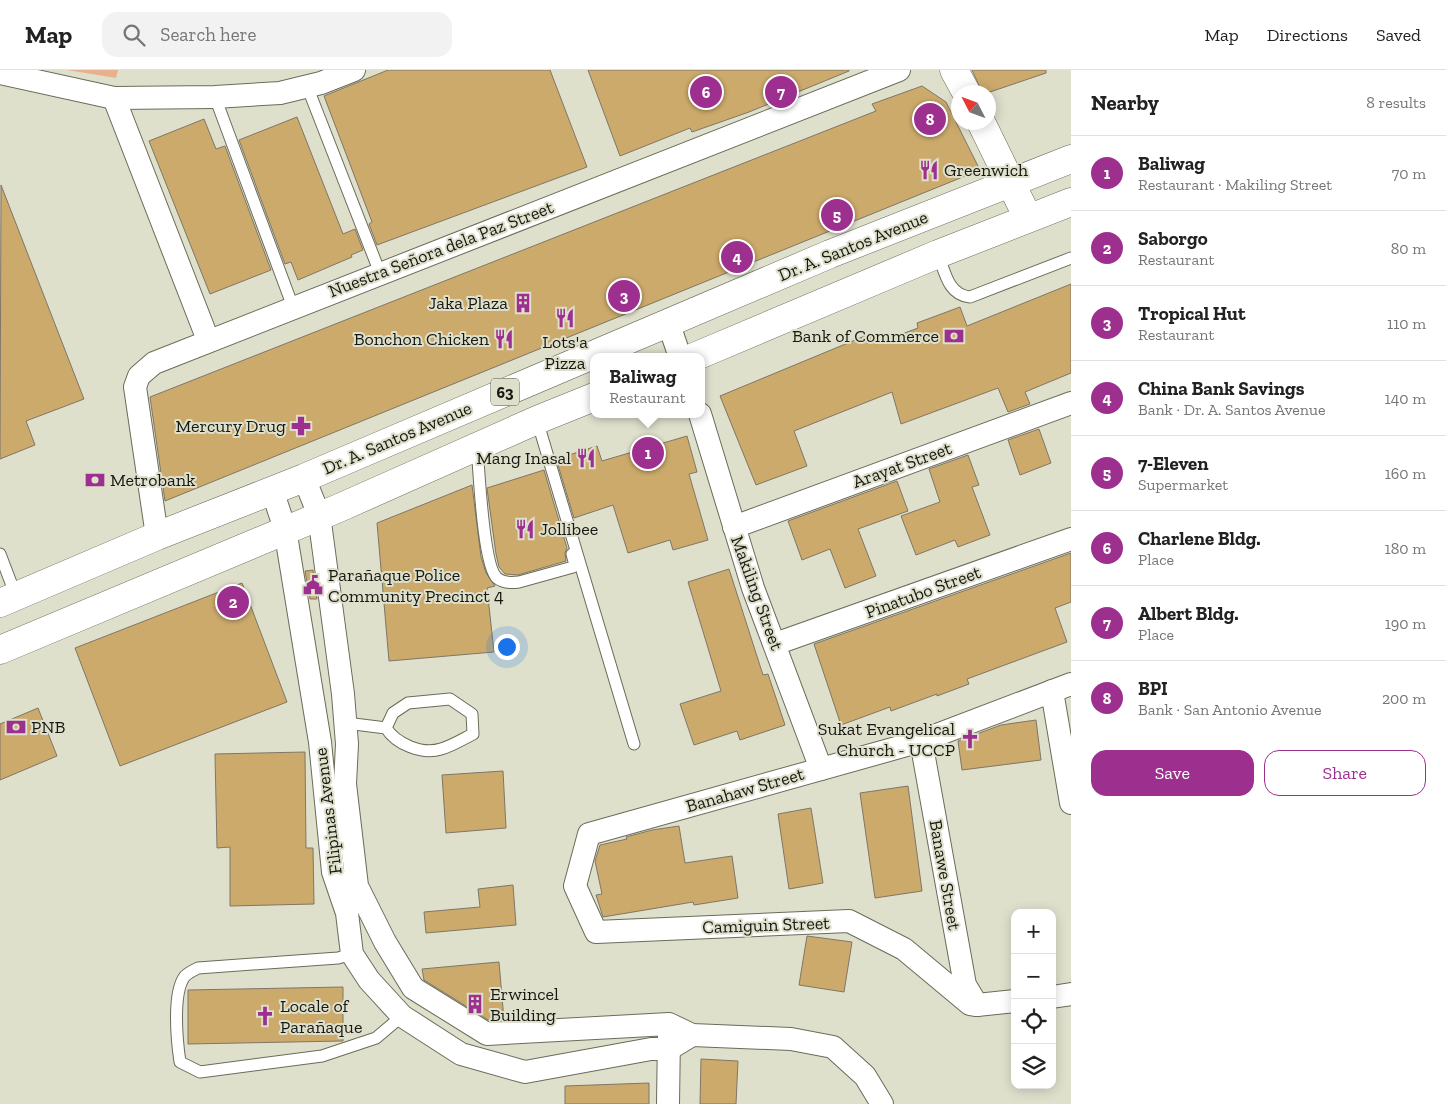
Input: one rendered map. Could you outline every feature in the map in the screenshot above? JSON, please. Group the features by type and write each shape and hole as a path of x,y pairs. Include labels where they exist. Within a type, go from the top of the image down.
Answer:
{"main road":[{"path":"954,70 962,85"},
{"path":"985,130 1028,218"},
{"name":"Dr. A. Santos Avenue","path":"596,353 1011,181 1071,159"},
{"path":"703,353 938,254 1071,202"},
{"name":"Dr. A. Santos Avenue","path":"8,600 157,536 304,478 590,355"},
{"name":"63","path":"0,650 319,516 590,399"}],"street":[{"path":"0,72 114,98 214,97 280,93 354,70"},
{"name":"Nuestra Señora dela Paz Street","path":"157,536 135,387 139,376 154,363 208,340 899,70"},
{"path":"114,98 208,340"},
{"path":"668,322 679,353"},
{"name":"Arayat Street","path":"734,527 1071,403"},
{"name":"Makiling Street","path":"701,418 734,527 821,769"},
{"name":"Filipinas Avenue","path":"304,478 319,516 346,734 335,784 333,872 347,913 352,954 369,980 402,1016 461,1054 525,1072 651,1050 668,1049 692,1035"},
{"name":"Filipinas Avenue","path":"272,490 285,529 320,742 335,784 357,886 385,942 413,988 488,1034 669,1024 692,1035 791,1039 833,1047 864,1076 882,1104"},
{"name":"Pinatubo Street","path":"775,644 1071,539"},
{"path":"1062,687 1071,804"},
{"name":"Banahaw Street","path":"588,834 921,741 1062,687"},
{"path":"320,742 346,734"},
{"name":"Banawe Street","path":"921,741 965,985 977,1006"},
{"name":"Camiguin Street","path":"588,834 575,886 596,932 849,922 904,949 970,1004 977,1006"},
{"path":"352,954 385,942"},
{"path":"1056,996 1071,994"},
{"path":"977,1006 1011,1002"},
{"path":"668,1104 669,1024"}],"lane":[{"path":"307,86 380,274"},
{"path":"214,97 293,307"},
{"path":"938,254 952,290 960,296 970,297 1071,258"},
{"path":"537,420 634,744"},
{"path":"477,446 483,522 492,570 497,579 510,583 520,582 575,565 557,505 558,494"},
{"path":"0,554 8,600"},
{"path":"450,699 472,714 474,734 440,750 413,749 389,733 386,728 393,713 408,702 450,699"},
{"path":"346,734 386,728"},
{"path":"352,954 338,958 198,968 185,976 178,991 180,1062 200,1072 322,1056 376,1038 402,1016"}],"shaded area":[{"path":"67,70 118,70 116,78"}],"building":[{"path":"388,70 550,70 587,167 377,245 369,224 372,222 324,96"},
{"path":"588,70 849,71 749,112 692,132 690,128 620,156"},
{"path":"972,70 1046,70 1046,73 996,90 996,85 979,85"},
{"name":"Jaka Plaza","path":"922,86 946,102 951,112 951,130 960,130 980,170 165,501 150,397 876,111 872,104"},
{"path":"297,117 343,234 355,229 363,250 351,255 352,257 298,280 291,262 285,264 239,140"},
{"path":"204,119 216,149 225,146 271,270 210,294 149,141"},
{"path":"1,185 84,399 26,421 35,445 0,459"},
{"path":"1071,284 1071,373 1025,392 1030,404 1008,412 998,388 901,424 892,392 794,431 807,466 756,485 720,396 872,333 875,344 918,328 917,323 960,307 967,326"},
{"path":"1039,429 1051,463 1020,475 1008,440"},
{"path":"687,436 697,472 689,474 708,540 673,550 670,540 628,553 613,505 574,518 558,465 571,461 569,455 597,446 602,461"},
{"path":"968,455 979,485 972,487 990,535 958,547 955,540 916,555 901,516 940,502 929,469"},
{"name":"Jollibee","path":"544,470 567,548 565,553 566,561 518,575 505,574 499,567 496,554 487,488"},
{"path":"897,481 908,511 858,529 876,576 845,588 830,549 802,560 788,521"},
{"path":"472,485 481,557 486,573 495,586 487,588 494,652 389,661 377,523"},
{"path":"1071,553 1071,602 1055,608 1067,642 967,679 969,684 937,696 937,694 891,711 890,707 841,725 814,644"},
{"path":"729,569 763,675 768,674 785,725 740,740 737,731 694,745 680,704 721,691 688,582"},
{"path":"313,570 317,599 310,599 305,571"},
{"path":"242,583 287,702 120,766 75,648"},
{"path":"38,708 57,756 0,780 0,724"},
{"path":"1036,720 1041,760 962,770 958,741 1001,725"},
{"path":"305,752 306,848 313,848 314,904 230,906 230,847 217,848 215,754"},
{"path":"503,771 506,828 446,833 442,775"},
{"path":"908,786 922,891 875,898 860,793"},
{"path":"811,808 823,883 789,889 778,814"},
{"path":"679,826 685,863 732,856 738,898 694,905 693,902 603,917 596,895 602,894 595,861 600,845 627,839 626,837 652,830"},
{"path":"513,885 516,925 426,933 424,912 480,907 478,889"},
{"path":"807,936 852,942 844,992 799,985"},
{"name":"Erwincel Building","path":"499,962 504,1020 490,1021 424,980 422,969"},
{"name":"Locale of Parañaque","path":"343,987 343,1041 188,1044 188,990"},
{"path":"701,1059 738,1061 736,1104 700,1104"},
{"path":"649,1083 649,1104 565,1104 565,1086"}],"place":[{"name":"Charlene Bldg.","path":"706,92"},
{"name":"Albert Bldg.","path":"781,92"},
{"name":"BPI","path":"930,119"},
{"name":"Greenwich","path":"929,170"},
{"name":"7-Eleven","path":"837,215"},
{"name":"China Bank Savings","path":"737,257"},
{"name":"Tropical Hut","path":"624,296"},
{"name":"Jaka Plaza","path":"523,303"},
{"name":"Lots'a Pizza","path":"565,318"},
{"name":"Bank of Commerce","path":"954,336"},
{"name":"Bonchon Chicken","path":"504,339"},
{"name":"Mercury Drug","path":"301,426"},
{"name":"Baliwag","path":"648,453"},
{"name":"Mang Inasal","path":"586,458"},
{"name":"Metrobank","path":"95,480"},
{"name":"Jollibee","path":"525,529"},
{"name":"Parañaque Police Community Precinct 4","path":"313,585"},
{"name":"Saborgo","path":"233,602"},
{"name":"PNB","path":"16,727"},
{"name":"Sukat Evangelical Church - UCCP","path":"970,739"},
{"name":"Erwincel Building","path":"475,1004"},
{"name":"Locale of Parañaque","path":"265,1016"}]}
